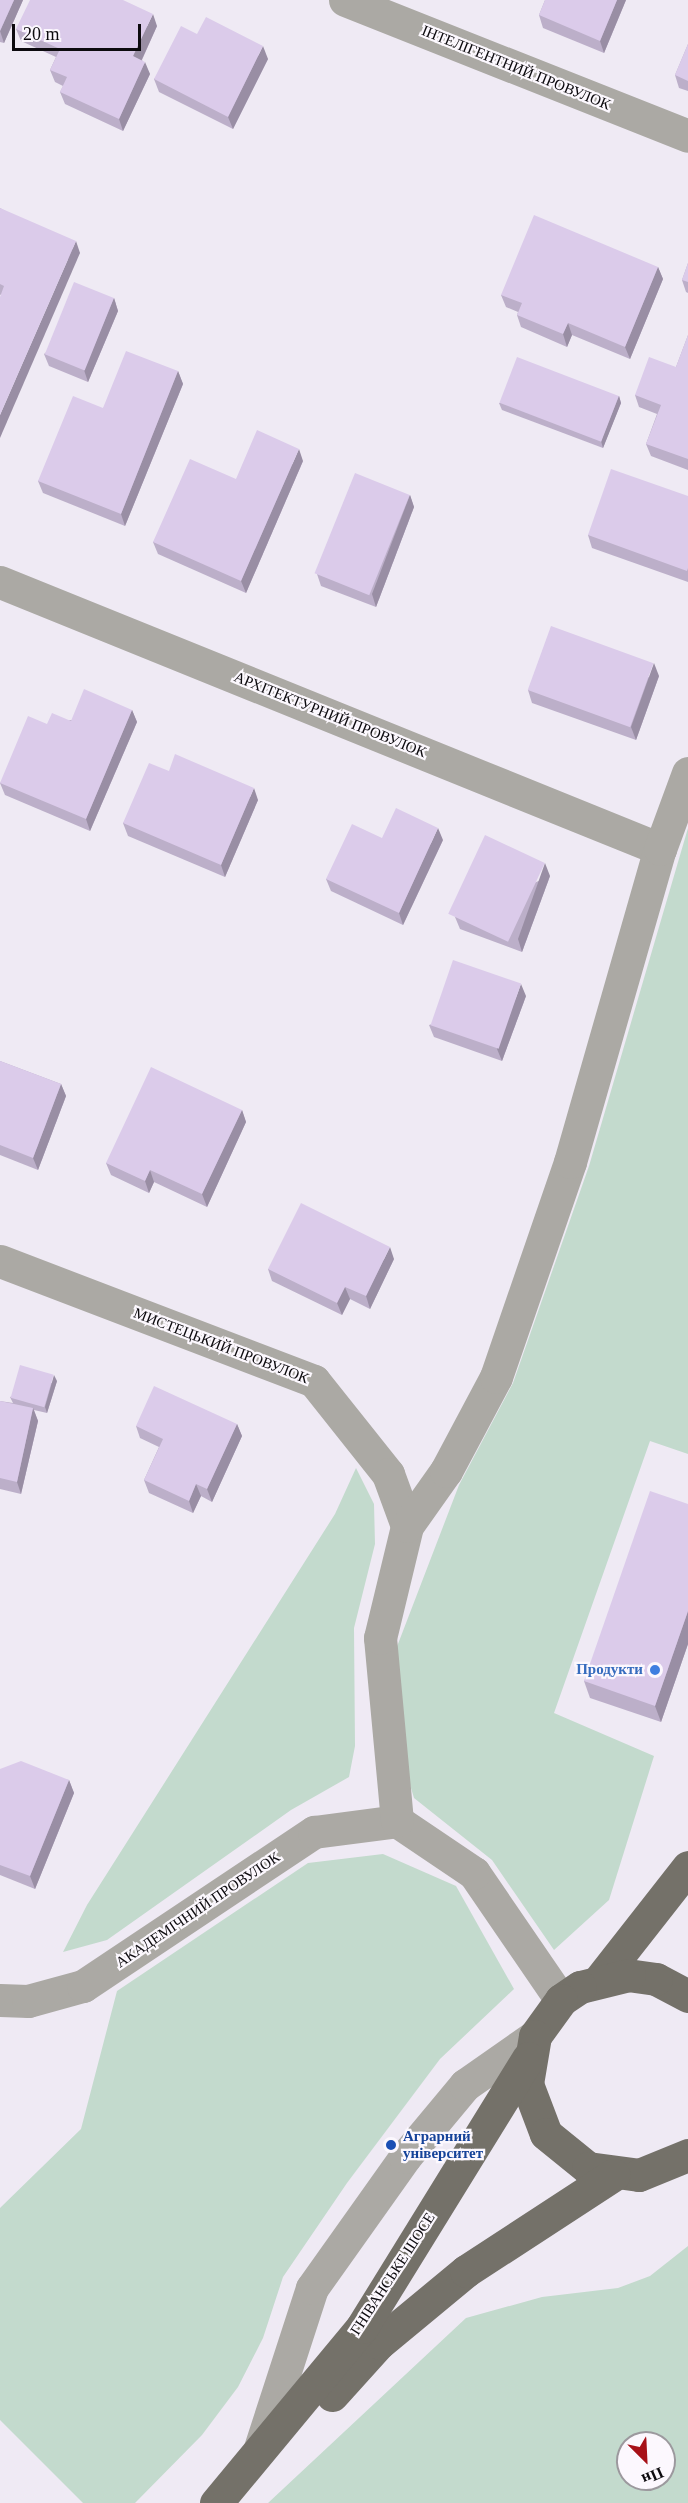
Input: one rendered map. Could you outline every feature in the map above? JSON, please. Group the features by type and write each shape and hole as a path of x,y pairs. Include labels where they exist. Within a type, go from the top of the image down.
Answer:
{"main road":[{"name":"ГНІВАНСЬКЕ ШОСЕ","path":"216,2503 362,2327 561,2000 601,1978 688,1867"},
{"name":"ГНІВАНСЬКЕ ШОСЕ","path":"601,1978 656,1979 688,1996"},
{"name":"ГНІВАНСЬКЕ ШОСЕ","path":"531,2047 529,2093 546,2134 588,2168 613,2175 648,2173 688,2155"},
{"name":"ГНІВАНСЬКЕ ШОСЕ","path":"225,2503 379,2343 466,2271 613,2175"}],"street":[{"name":"ІНТЕЛІГЕНТНИЙ ПРОВУЛОК","path":"345,0 688,136"},
{"name":"АРХІТЕКТУРНИЙ ПРОВУЛОК","path":"0,582 660,849"},
{"path":"561,2000 474,1873 397,1821 380,1638 407,1526 446,1471 496,1377 570,1162 660,849 688,773"},
{"name":"МИСТЕЦЬКИЙ ПРОВУЛОК","path":"0,1260 314,1381 388,1474 407,1526"},
{"name":"АКАДЕМІЧНИЙ ПРОВУЛОК","path":"0,2000 28,2001 83,1986 315,1832 397,1821"},
{"path":"260,2448 312,2288 405,2157 465,2085 531,2047"}],"green space":[{"path":"688,828 688,1454 650,1441 554,1713 654,1756 609,1900 554,1950 492,1860 414,1798 396,1738 393,1657 459,1485 513,1383 589,1166"},
{"path":"356,1468 374,1504 375,1544 354,1628 355,1746 349,1777 291,1810 107,1940 63,1952 87,1905 335,1514"},
{"path":"383,1854 456,1886 514,1989 440,2059 347,2183 283,2277 263,2338 238,2387 202,2435 135,2503 83,2503 0,2420 0,2208 81,2129 117,1991 308,1863"},
{"path":"688,2246 688,2503 268,2503 466,2318 542,2297 618,2288 650,2276"}],"building":[{"path":"0,0 14,0 0,31"},
{"path":"30,0 123,0 153,14 133,56 145,62 119,119 60,92 67,77 50,70 60,49 16,29"},
{"path":"545,0 617,0 600,41 539,15"},
{"path":"206,17 263,46 228,117 154,79 181,26 197,34"},
{"path":"688,44 688,81 675,75"},
{"path":"0,208 76,241 0,415 0,297 4,286 0,284"},
{"path":"534,215 658,267 625,347 568,323 563,334 517,315 522,303 501,295"},
{"path":"688,263 688,282 682,280"},
{"path":"74,282 114,298 85,370 45,354"},
{"path":"688,335 688,459 646,444 661,405 635,395 649,357 676,367"},
{"path":"126,351 178,371 121,514 38,481 73,396 103,408"},
{"path":"517,357 619,396 601,442 499,403"},
{"path":"257,430 299,449 241,581 153,542 190,459 236,479"},
{"path":"611,469 688,496 687,571 588,535"},
{"path":"355,473 410,495 369,595 315,573"},
{"path":"551,626 653,663 630,727 528,690"},
{"path":"84,689 132,710 86,819 0,783 28,716 47,724 52,713 71,721"},
{"path":"175,754 254,788 221,865 123,823 149,763 169,771"},
{"path":"396,808 438,828 399,913 326,879 352,824 382,838"},
{"path":"485,835 545,863 508,942 448,914"},
{"path":"453,960 521,983 499,1049 431,1025"},
{"path":"0,1061 61,1084 33,1158 0,1145"},
{"path":"151,1067 242,1110 202,1194 150,1170 145,1181 106,1163"},
{"path":"301,1203 390,1247 366,1296 345,1287 337,1303 268,1269"},
{"path":"20,1365 54,1375 44,1407 11,1398"},
{"path":"154,1386 237,1424 207,1489 196,1484 189,1501 144,1480 163,1439 136,1426"},
{"path":"0,1401 33,1408 17,1482 0,1478"},
{"path":"650,1491 688,1504 688,1611 655,1706 584,1681"},
{"path":"21,1761 69,1780 30,1876 0,1865 0,1769"}],"place":[{"name":"Продукти","path":"655,1670"},
{"name":"Аграрний університет","path":"391,2145"}]}
